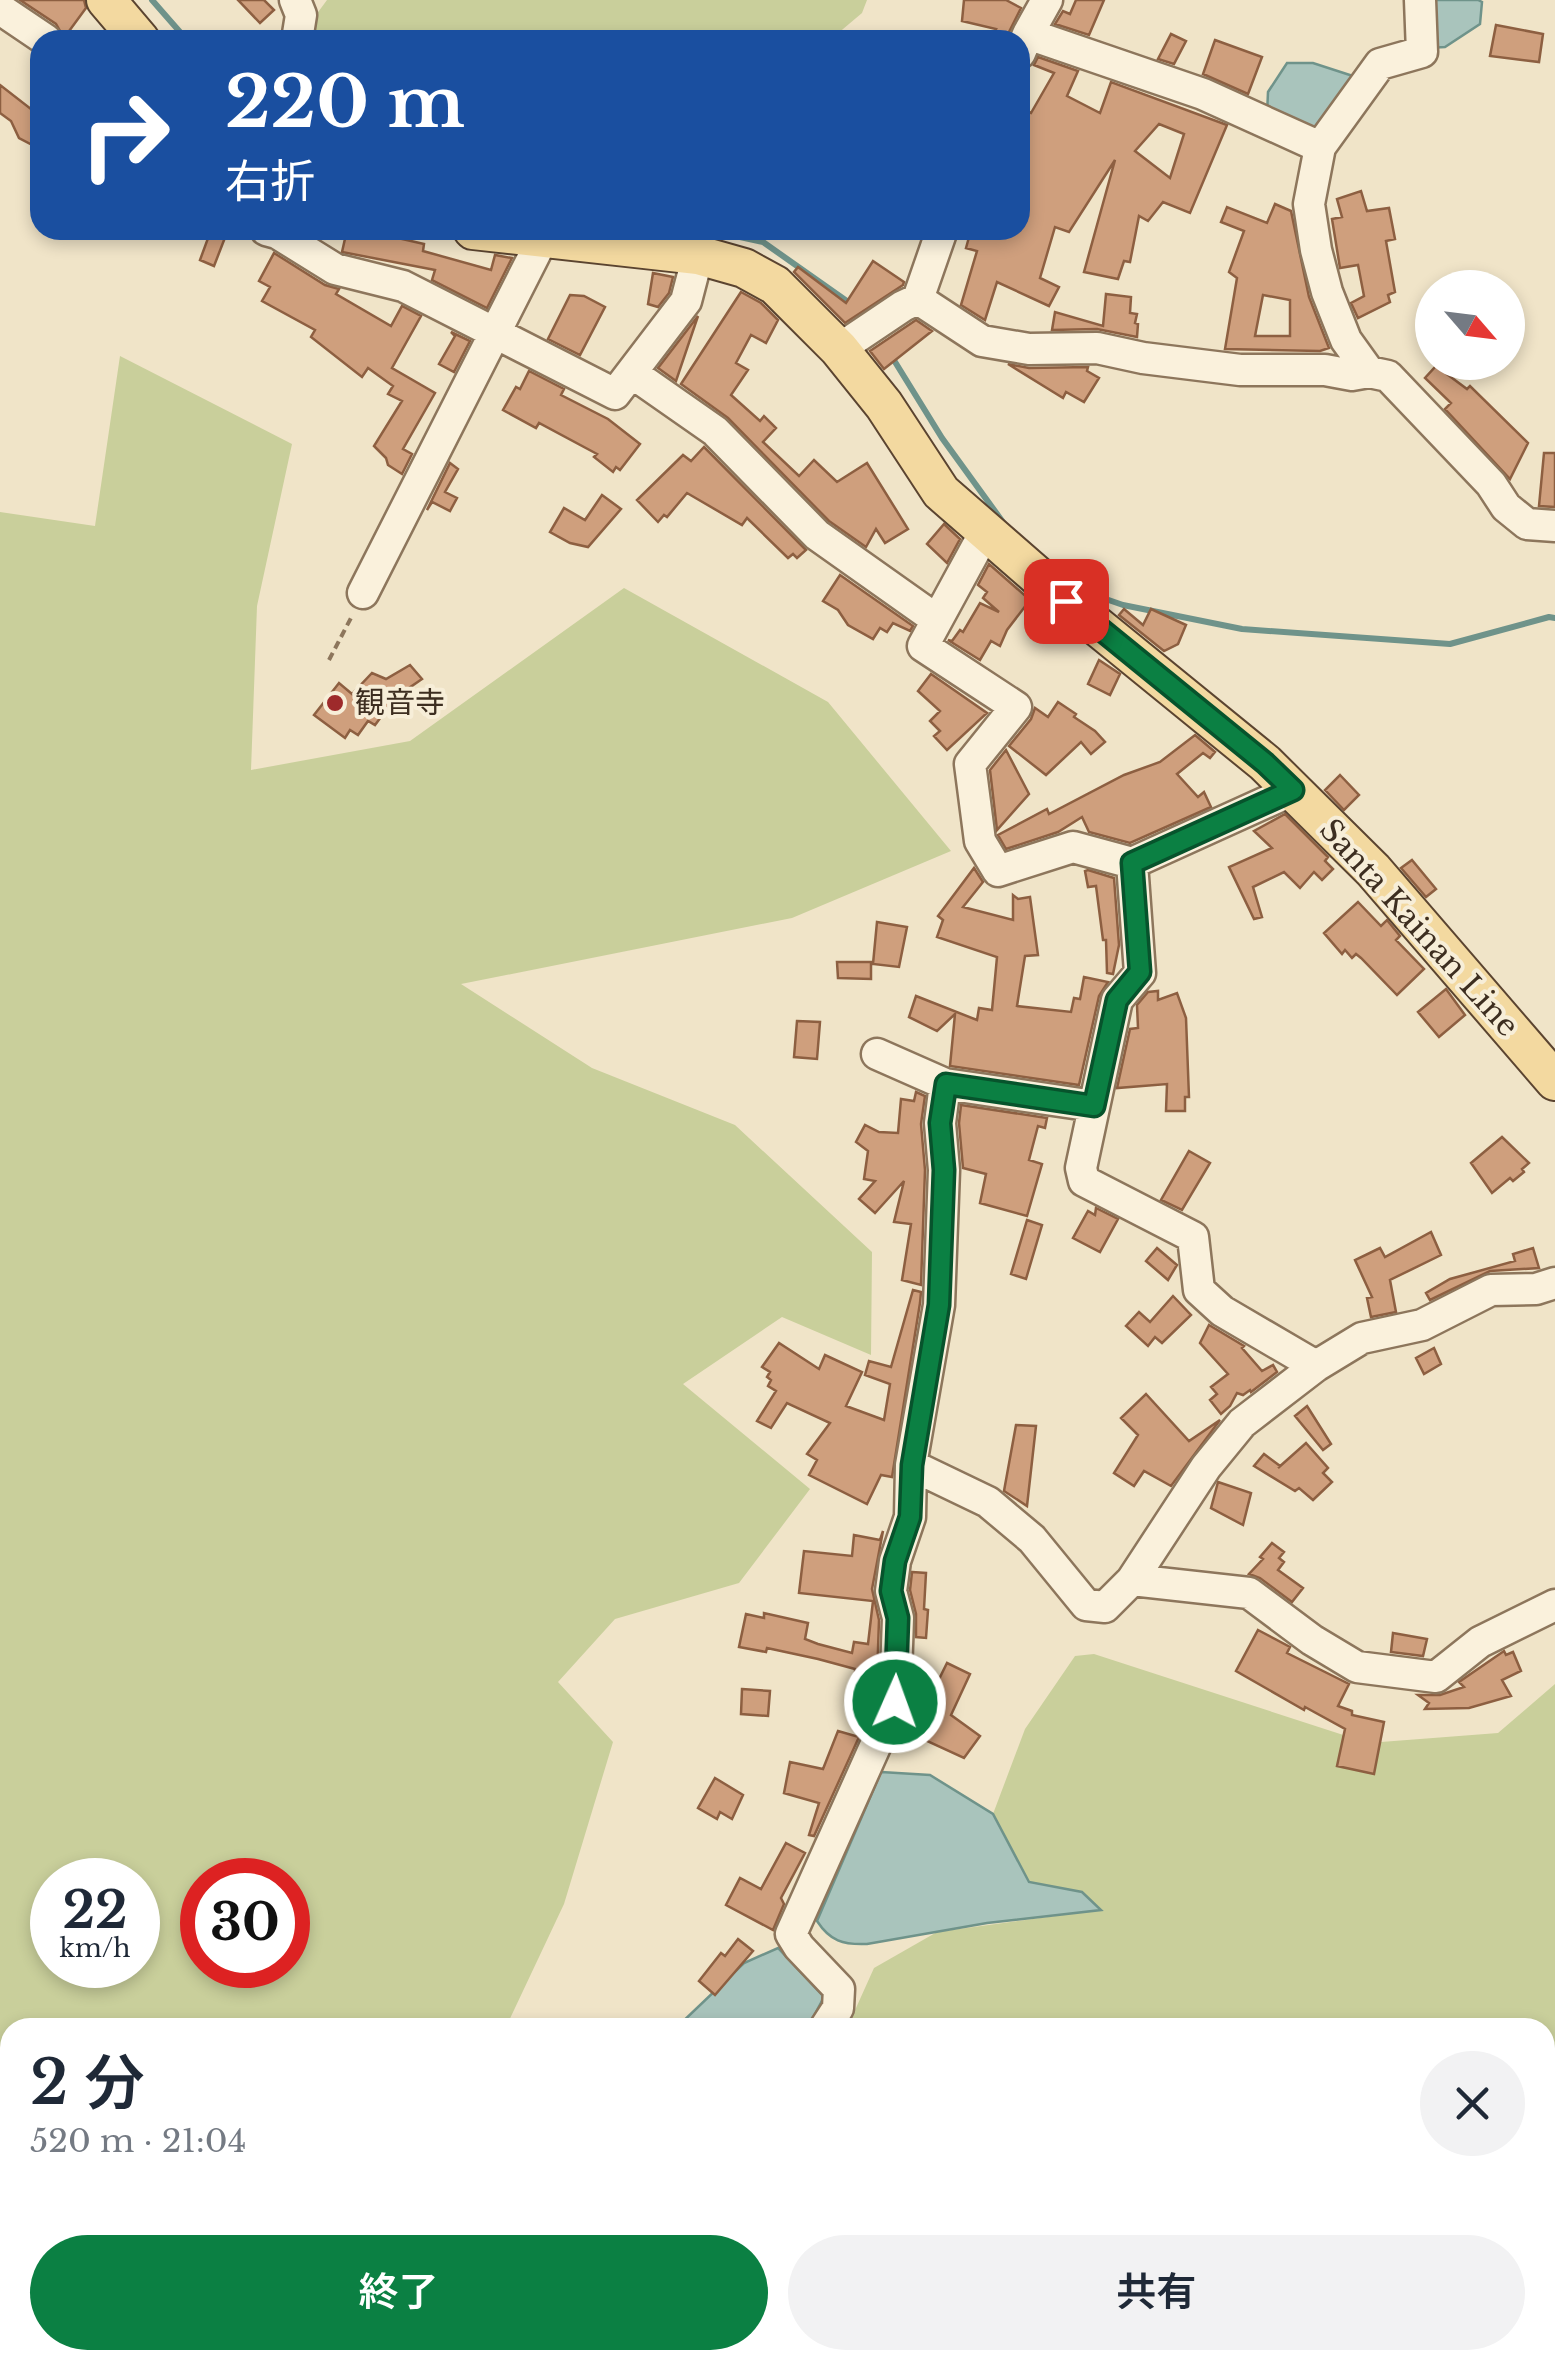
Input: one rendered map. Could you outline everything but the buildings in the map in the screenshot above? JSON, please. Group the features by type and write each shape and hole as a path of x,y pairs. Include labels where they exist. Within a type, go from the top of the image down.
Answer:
{"main road":[{"path":"106,0 132,30"},
{"name":"Santa Kainan Line","path":"561,240 698,255 744,268 775,286 838,349 884,406 941,492 984,532 1265,763 1373,870 1555,1081"}],"street":[{"path":"295,0 301,15 299,30"},
{"path":"1030,32 1047,0"},
{"path":"1369,372 1346,340 1327,292 1310,204 1320,147 1380,64 1422,52 1420,0"},
{"path":"0,8 32,30"},
{"path":"1030,45 1203,94 1320,147"},
{"path":"288,240 335,269 403,286 615,394 686,301 698,255"},
{"path":"363,594 542,240"},
{"path":"838,349 918,299 939,240"},
{"path":"918,299 982,341 1028,349 1097,348 1240,370 1325,370 1352,376 1369,372 1388,376 1491,484 1506,507 1527,524 1555,526"},
{"path":"632,372 715,430 816,535 937,620"},
{"path":"984,532 923,646 1016,707 970,764 980,841 998,872 1072,847 1132,863 1293,790"},
{"path":"1132,863 1140,972 1117,1000 1081,1168 1084,1181 1193,1237 1199,1290 1222,1311 1316,1366"},
{"path":"876,1054 946,1084 1094,1106"},
{"path":"831,2018 838,2008 839,1989 790,1934 895,1702 898,1618 891,1591 895,1561 910,1517 912,1465 939,1305 944,1170 940,1123 946,1084"},
{"path":"912,1465 988,1502 1032,1539 1086,1606 1105,1607 1132,1580 1206,1467 1242,1423 1316,1366 1362,1338 1422,1325 1491,1290 1536,1290 1555,1282"},
{"path":"1132,1580 1248,1593 1357,1668 1436,1677 1480,1642 1555,1605"}],"path":[{"path":"329,660 363,594"}],"green space":[{"path":"327,0 867,0 862,13 842,30 305,30"},
{"path":"120,356 292,444 257,606 251,770 410,741 624,588 828,702 951,851 792,918 461,984 592,1068 735,1125 872,1252 871,1355 782,1317 683,1384 810,1489 739,1583 615,1619 558,1682 613,1742 564,1904 510,2018 0,2018 0,512 95,526"},
{"path":"1094,1654 1368,1743 1498,1733 1555,1684 1555,2018 852,2018 874,1968 937,1932 1100,1910 1082,1892 1029,1883 993,1814 1025,1729 1075,1656"}],"water":[{"path":"1428,0 1478,0 1482,2 1480,24 1445,47 1429,48"},
{"path":"1287,63 1313,63 1356,77 1319,134 1267,115 1268,92"},
{"path":"881,1772 930,1775 993,1814 1029,1882 1082,1892 1101,1910 987,1923 867,1944 832,1937 817,1921"},
{"path":"778,1948 824,1997 813,2018 686,2018 744,1963"}],"waterway":[{"path":"152,0 178,30"},
{"path":"754,240 763,242 851,304"},
{"path":"892,357 942,438 1005,525"},
{"path":"1077,589 1123,605 1242,629 1450,644 1555,618"}],"place":[{"name":"観音寺","path":"335,703"}],"route":[{"path":"895,1702 898,1618 891,1591 895,1561 910,1517 912,1465 939,1305 944,1170 940,1123 946,1084 1094,1106 1117,1000 1140,972 1132,863 1146,860 1293,790 1066,601"}]}
